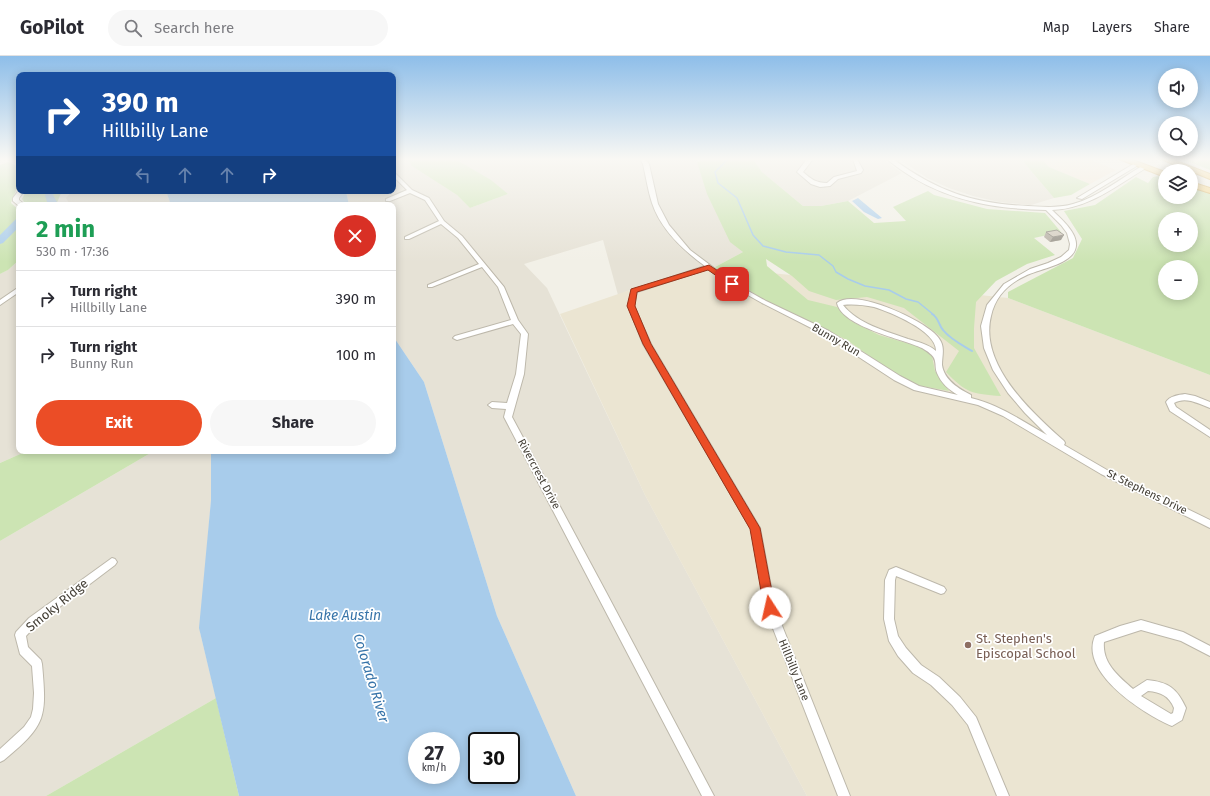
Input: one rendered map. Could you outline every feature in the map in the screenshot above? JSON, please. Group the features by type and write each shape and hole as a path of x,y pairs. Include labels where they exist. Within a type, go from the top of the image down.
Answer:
{"street":[{"path":"388,200 404,194"},
{"path":"415,194 427,199 442,222 460,237 501,287 515,321 526,334 516,388 509,406 492,405"},
{"name":"Bunny Run","path":"653,194 655,204 666,226 688,250 732,284 764,302 827,333 896,378 917,388 980,403 1006,414 1084,460"},
{"path":"948,194 981,203 1056,209 1080,203 1095,194"},
{"path":"1047,208 1064,225 1069,234 1073,244 1071,252 1065,258 1050,265 1032,270 1006,285 994,298 988,310 985,326 986,341 991,359 1002,380 1021,406 1046,430 1084,460"},
{"path":"407,238 442,222"},
{"path":"430,286 482,265"},
{"name":"Hillbilly Lane","path":"709,267 634,291 631,306 647,344 755,528 770,608 844,796"},
{"path":"0,303 16,291"},
{"path":"939,359 933,351 926,346 903,340 859,321 846,312 840,304 861,303 876,306 913,323 936,338 940,344 941,351 939,368 943,379 957,392 980,403"},
{"path":"457,338 515,321"},
{"path":"1210,405 1183,396 1176,397 1170,402 1172,409 1210,434"},
{"name":"Rivercrest Drive","path":"509,406 508,417 708,796"},
{"name":"St Stephens Drive","path":"1084,460 1104,472 1210,524"},
{"name":"Smoky Ridge","path":"0,756 20,739 36,719 39,700 37,664 24,650 20,635 33,621 112,562"},
{"path":"941,590 901,572 896,571 892,573 890,580 890,619 893,638 916,669 934,681 956,700 972,721 1003,796"},
{"path":"1132,696 1110,675 1098,655 1099,639 1141,625 1183,637 1210,651"}],"shaded area":[{"path":"69,194 167,194 170,202 68,202 66,198"},
{"path":"347,194 455,194 470,208 507,194 713,194 743,252 715,267 630,290 618,295 603,240 524,264 547,288 645,495 807,796 576,796 497,616 424,382 396,340 396,202 348,202"},
{"path":"788,194 862,194 848,201 821,206 803,206"},
{"path":"966,194 1050,194 1054,198 1031,205 999,202"},
{"path":"16,263 16,454 20,454 0,463 0,274 8,270"},
{"name":"St. Stephen's Episcopal School","path":"715,267 1008,298 1210,375 1210,796 807,796 645,495 560,314 630,290"},
{"path":"149,454 211,454 211,500 200,632 216,698 46,796 0,796 0,541"}],"green space":[{"path":"0,194 15,194 11,203 16,207 16,263 8,270 0,274"},
{"path":"24,194 61,194 57,202 24,202 22,199"},
{"path":"455,194 508,194 470,208"},
{"path":"707,194 788,194 803,206 821,206 848,201 874,223 906,221 893,207 922,194 932,194 987,209 1045,213 1061,232 1034,238 1055,255 1027,264 996,281 976,302 974,348 1001,396 970,391 953,379 946,372 959,351 904,308 867,297 836,300 809,291 792,276 766,259 767,266 808,300 837,307 851,321 879,335 927,349 932,356 935,371 949,391 916,385 886,368 847,340 765,301 715,267 743,252 730,242"},
{"path":"1050,194 1074,194 1071,195 1054,198"},
{"path":"1112,194 1158,194 1158,204 1198,204 1198,194 1210,194 1210,375 1008,298 1008,292 1073,258 1082,239 1064,211 1095,205"},
{"path":"20,454 149,454 0,541 0,463"},
{"path":"216,698 239,796 46,796"}],"water":[{"path":"167,194 347,194 348,202 170,202"},
{"path":"858,198 882,218 878,219 864,212 852,201"},
{"name":"Lake Austin","path":"396,340 424,382 497,616 576,796 239,796 199,628 211,500 211,454 396,454"}],"building":[{"path":"1057,230 1064,235 1053,237 1046,232"}],"waterway":[{"path":"50,194 52,202"},
{"path":"731,194 737,198 753,235 763,246 786,252 819,255 833,266 836,272 848,279 865,286 889,290 906,299 918,302 934,315"},
{"path":"0,241 16,224"},
{"path":"932,314 936,317 941,328 949,336 956,342 972,351"}],"place":[{"name":"St. Stephen's Episcopal School","path":"968,645"}],"route":[{"path":"732,284 709,267 634,291 631,306 647,344 755,528 770,608"}],"water label":[{"name":"Colorado River","path":"371,678"}]}
